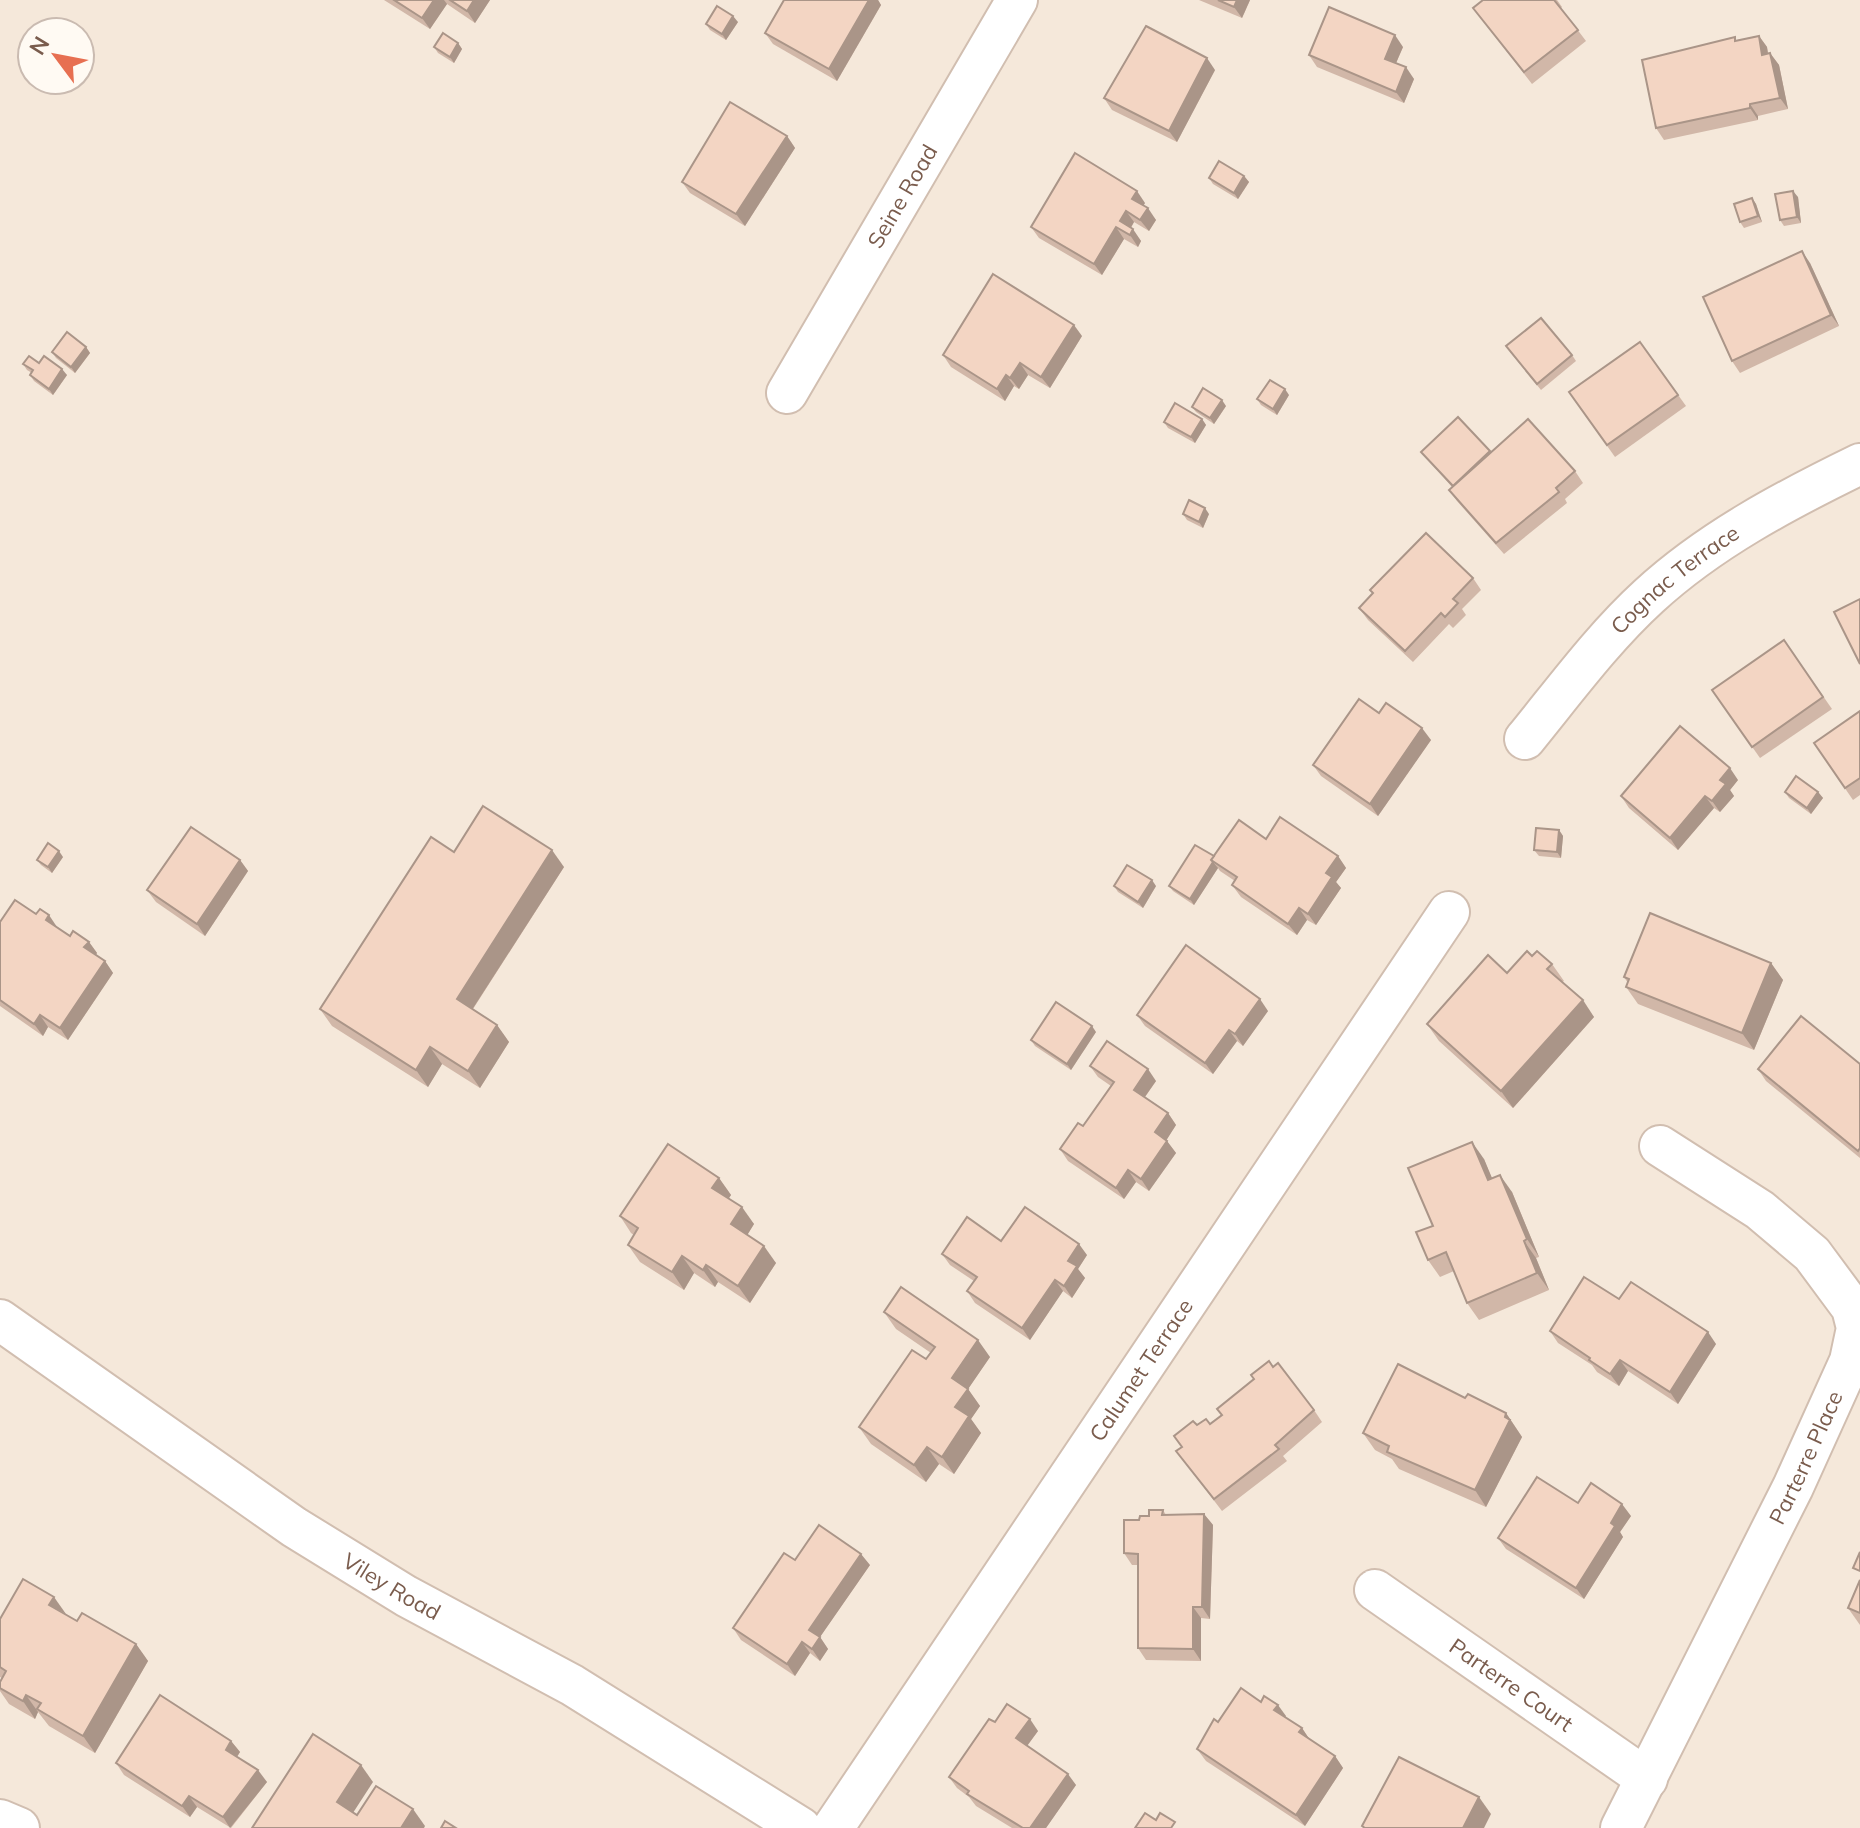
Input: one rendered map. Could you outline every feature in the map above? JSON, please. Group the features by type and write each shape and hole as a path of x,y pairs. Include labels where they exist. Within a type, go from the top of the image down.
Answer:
{"street":[{"name":"Seine Road","path":"787,393 1017,0"},
{"name":"Cognac Terrace","path":"1525,739 1596,652 1649,596 1702,554 1773,508 1860,464"},
{"name":"Calumet Terrace","path":"833,1828 1449,912"},
{"name":"Parterre Place","path":"1621,1828 1793,1487 1850,1361 1857,1328 1852,1308 1812,1254 1760,1210 1660,1146"},
{"name":"Viley Road","path":"0,1320 294,1527 406,1596 572,1685 801,1828"},
{"name":"Parterre Court","path":"1375,1590 1647,1779"},
{"path":"0,1820 19,1828"}],"shaded area":[{"path":"0,0 1860,0 1860,1828 0,1828"}],"building":[{"path":"394,0 434,0 422,18"},
{"path":"450,0 474,0 467,11"},
{"path":"784,0 869,0 829,69 765,33"},
{"path":"1218,0 1237,0 1234,7"},
{"path":"1483,0 1554,0 1578,30 1524,72 1473,8"},
{"path":"717,6 733,16 722,34 706,24"},
{"path":"1329,7 1395,35 1385,59 1406,67 1396,92 1309,55"},
{"path":"1146,26 1207,58 1169,131 1104,98"},
{"path":"443,33 458,43 450,57 434,47"},
{"path":"1759,36 1762,55 1770,53 1780,98 1750,104 1750,108 1656,128 1642,60 1735,37 1735,41"},
{"path":"730,102 787,136 736,214 682,182"},
{"path":"1075,153 1137,191 1132,199 1148,208 1140,220 1126,211 1120,221 1133,229 1130,235 1116,227 1094,264 1031,227"},
{"path":"1219,161 1244,176 1234,193 1209,178"},
{"path":"1793,191 1797,217 1780,220 1775,194"},
{"path":"1752,198 1758,216 1740,222 1734,204"},
{"path":"1802,251 1831,315 1732,361 1703,297"},
{"path":"993,274 1074,325 1041,377 1020,363 1010,378 1006,375 997,389 943,355"},
{"path":"1541,318 1572,355 1537,384 1506,346"},
{"path":"67,332 86,347 71,367 52,352"},
{"path":"1640,342 1678,395 1607,445 1569,392"},
{"path":"29,356 39,363 44,356 62,369 49,389 30,375 33,370 23,364"},
{"path":"1270,380 1285,389 1273,409 1257,399"},
{"path":"1203,388 1222,400 1210,418 1192,407"},
{"path":"1175,403 1202,419 1191,437 1164,422"},
{"path":"1458,417 1490,451 1453,486 1421,452"},
{"path":"1528,419 1575,471 1556,488 1559,492 1496,543 1449,490"},
{"path":"1189,500 1205,508 1199,522 1183,514"},
{"path":"1426,533 1473,578 1453,599 1458,603 1445,617 1441,613 1405,651 1359,608 1373,593 1370,590"},
{"path":"1860,599 1860,664 1834,612"},
{"path":"1784,640 1823,697 1752,747 1712,690"},
{"path":"1359,699 1379,713 1386,703 1422,728 1370,804 1313,765"},
{"path":"1860,711 1860,778 1845,788 1814,743"},
{"path":"1680,726 1730,768 1720,780 1726,784 1712,801 1705,796 1670,838 1621,796"},
{"path":"1796,776 1818,792 1807,808 1785,792"},
{"path":"483,806 552,850 457,999 497,1025 468,1071 430,1047 416,1070 320,1009 431,837 454,852"},
{"path":"1280,817 1338,856 1326,873 1332,877 1308,914 1299,908 1288,924 1232,885 1237,877 1211,860 1239,820 1266,839"},
{"path":"191,827 240,860 197,924 147,890"},
{"path":"1536,828 1559,830 1557,852 1534,850"},
{"path":"48,843 59,851 48,867 37,860"},
{"path":"1195,845 1214,856 1190,899 1169,886"},
{"path":"1127,865 1152,880 1138,902 1114,886"},
{"path":"15,900 36,914 40,909 49,915 46,920 70,936 73,931 89,942 84,947 105,961 60,1028 40,1015 34,1024 0,1000 0,922"},
{"path":"1650,913 1771,963 1742,1033 1626,987 1629,979 1624,977"},
{"path":"1186,945 1260,999 1235,1034 1229,1030 1205,1063 1137,1015"},
{"path":"1527,951 1532,956 1537,951 1552,964 1547,969 1583,1000 1501,1091 1427,1024 1488,955 1507,973"},
{"path":"1056,1002 1092,1026 1067,1064 1031,1040"},
{"path":"1801,1016 1860,1064 1858,1151 1758,1069"},
{"path":"1107,1041 1148,1069 1134,1090 1168,1113 1155,1132 1167,1141 1141,1179 1128,1170 1116,1188 1060,1149 1078,1123 1083,1126 1114,1082 1090,1066"},
{"path":"1472,1142 1488,1180 1500,1175 1527,1239 1524,1241 1537,1273 1467,1303 1446,1252 1428,1260 1416,1232 1433,1226 1408,1168"},
{"path":"668,1144 719,1178 712,1188 742,1207 731,1224 764,1246 738,1286 706,1265 703,1270 682,1256 672,1272 628,1245 638,1228 620,1216"},
{"path":"1025,1207 1079,1244 1068,1261 1077,1266 1064,1286 1055,1280 1022,1328 967,1291 977,1277 942,1254 967,1217 1001,1241"},
{"path":"1584,1277 1619,1299 1631,1282 1708,1332 1670,1392 1620,1360 1610,1374 1550,1331"},
{"path":"901,1287 978,1340 952,1378 968,1389 955,1407 969,1416 942,1457 927,1447 914,1465 859,1427 912,1350 926,1359 935,1347 884,1312"},
{"path":"1269,1361 1273,1367 1278,1363 1314,1410 1275,1445 1279,1449 1214,1499 1176,1451 1182,1447 1174,1436 1193,1421 1197,1425 1206,1419 1210,1424 1222,1415 1217,1409 1254,1379 1251,1375"},
{"path":"1398,1364 1465,1398 1468,1394 1506,1413 1505,1417 1510,1420 1475,1490 1387,1452 1389,1446 1363,1433"},
{"path":"1537,1477 1578,1503 1591,1483 1622,1504 1611,1523 1615,1526 1576,1588 1498,1538"},
{"path":"1149,1510 1163,1510 1162,1515 1204,1514 1202,1607 1193,1607 1193,1649 1138,1648 1138,1554 1124,1553 1124,1520 1149,1516"},
{"path":"819,1525 861,1554 809,1630 820,1637 812,1649 802,1642 787,1664 733,1628 784,1553 795,1560"},
{"path":"1860,1552 1860,1571 1853,1568"},
{"path":"23,1579 54,1597 49,1605 77,1621 82,1613 136,1644 83,1736 37,1709 41,1703 26,1695 23,1701 0,1688 6,1671 0,1667 0,1619"},
{"path":"1860,1580 1860,1613 1848,1608"},
{"path":"1241,1688 1261,1702 1264,1696 1278,1705 1274,1710 1302,1728 1299,1732 1335,1756 1296,1815 1197,1749 1214,1719 1218,1722"},
{"path":"160,1695 231,1741 226,1750 258,1770 223,1817 189,1796 182,1806 116,1763"},
{"path":"1007,1704 1030,1719 1016,1738 1068,1774 1030,1828 1023,1828 967,1794 969,1791 949,1777 989,1719 995,1722"},
{"path":"313,1734 361,1765 337,1802 357,1815 376,1786 413,1809 401,1828 252,1828"},
{"path":"1399,1757 1479,1797 1463,1828 1362,1826"},
{"path":"1145,1813 1156,1820 1160,1813 1175,1822 1171,1828 1135,1828"},
{"path":"445,1821 456,1828 441,1828"}]}
